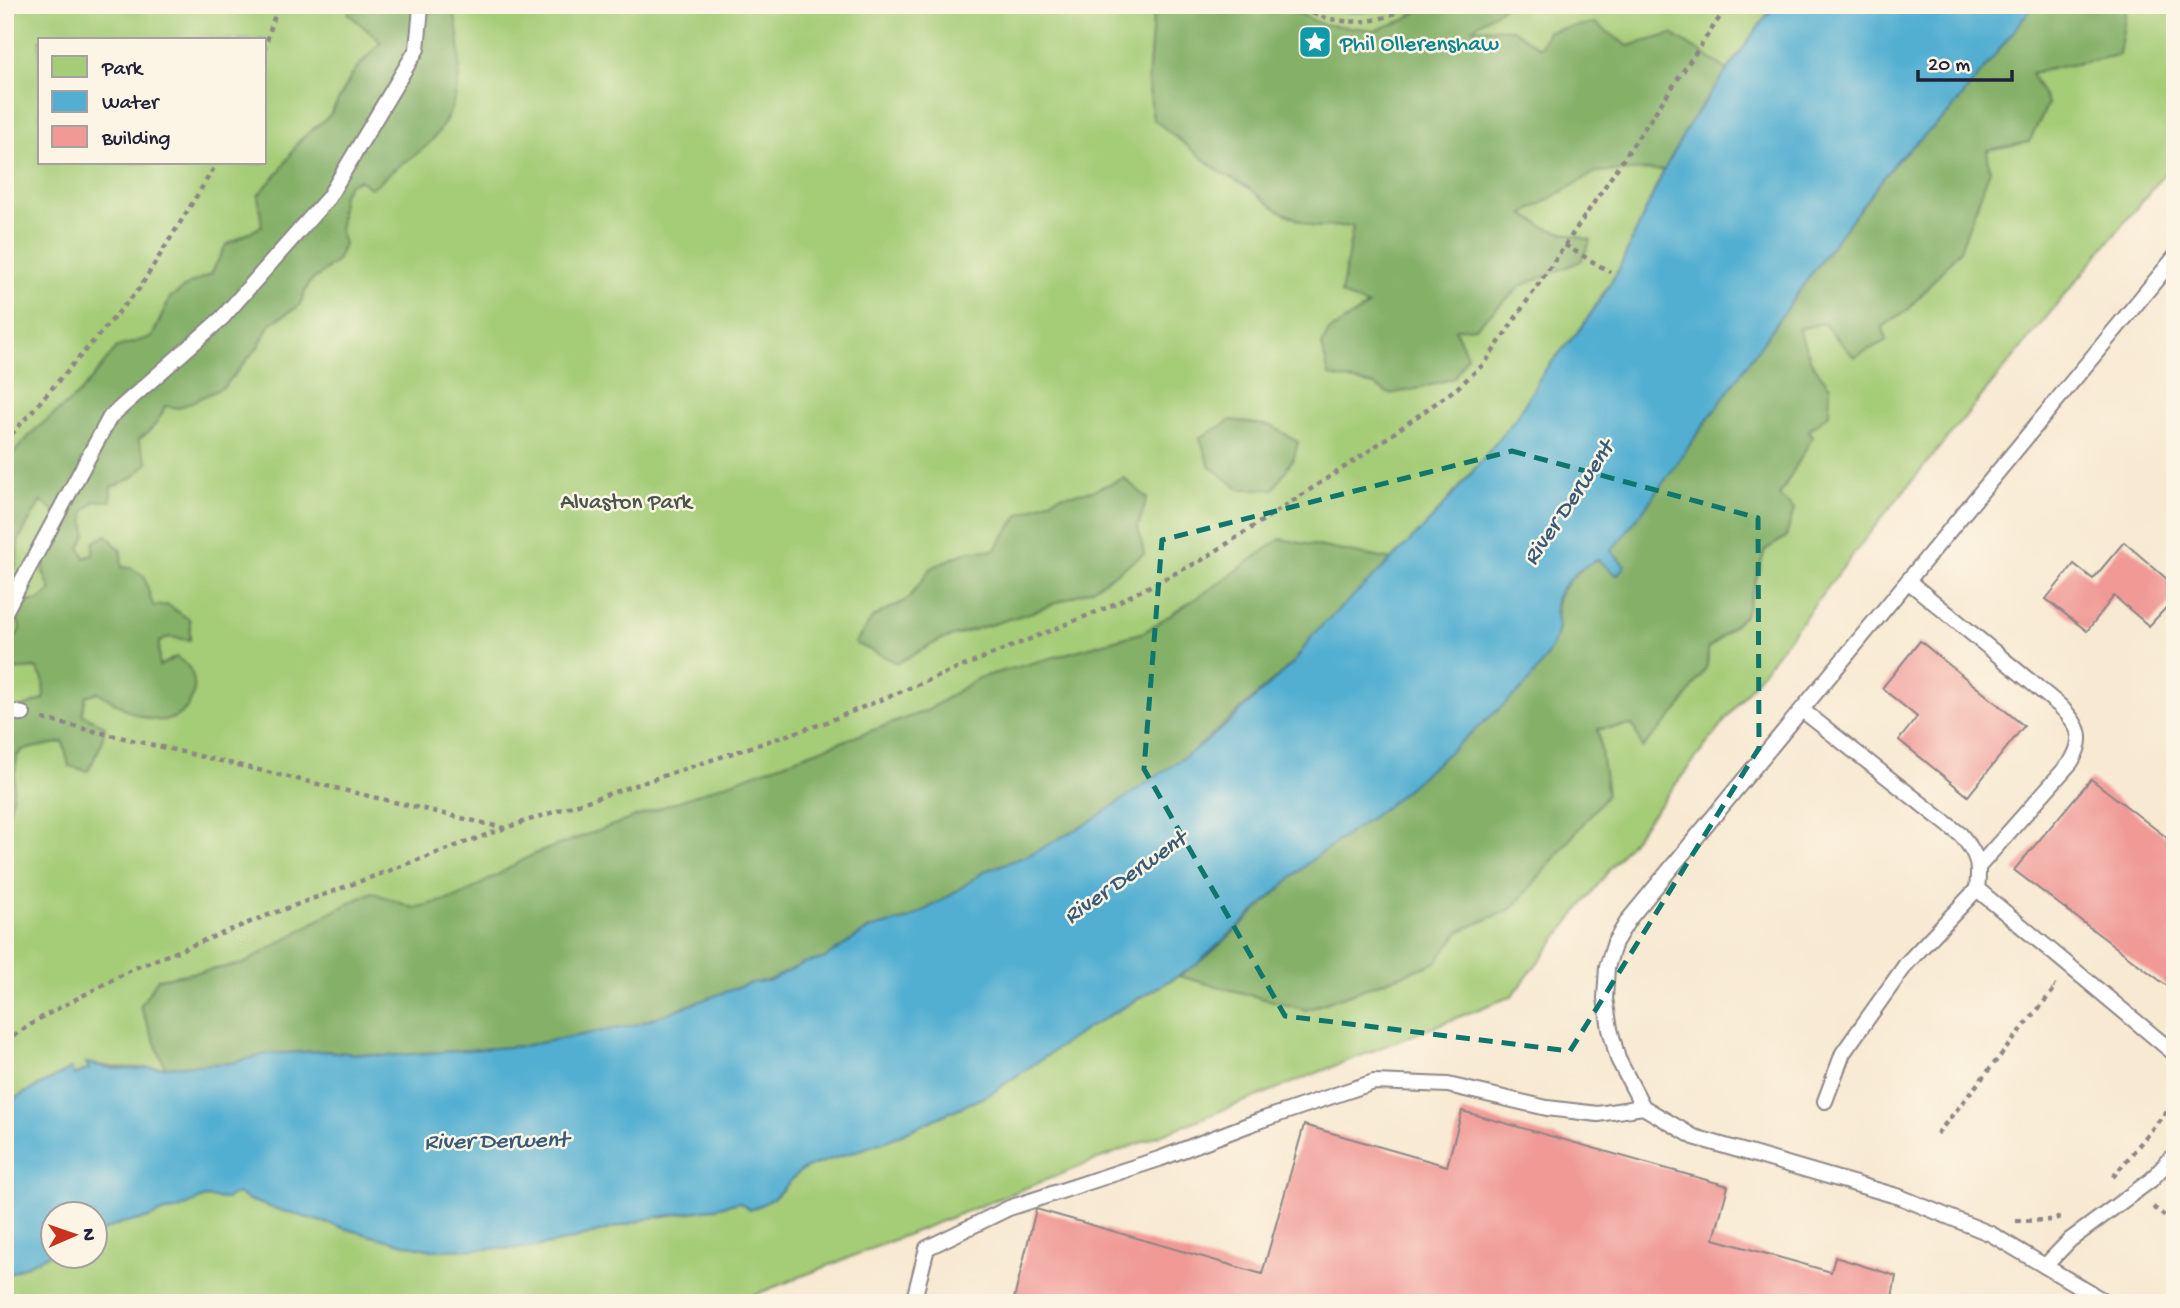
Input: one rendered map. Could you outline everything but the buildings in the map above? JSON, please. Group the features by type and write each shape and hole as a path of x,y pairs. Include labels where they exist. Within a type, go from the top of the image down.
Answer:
{"lane":[{"path":"5,612 110,417 222,318 328,198 416,49 421,8 418,5"},
{"path":"2107,1303 1991,1234 1900,1198 1694,1137 1643,1107 1618,1059 1610,1029 1605,998 1607,967 1615,942 1629,919 2175,257"},
{"path":"1908,581 2060,706 2077,726 2080,739 2071,762 1979,866"},
{"path":"5,710 23,714"},
{"path":"1802,710 1961,835 1970,846 1979,866 1977,889 1908,963 1843,1053 1825,1101"},
{"path":"1977,889 2175,1054"},
{"path":"913,1303 928,1248 1009,1208 1159,1159 1374,1082 1448,1086 1547,1108 1598,1114 1643,1107"},
{"path":"2045,1266 2070,1240 2151,1180 2175,1154"}],"path":[{"path":"266,44 278,5"},
{"path":"1294,5 1326,18 1362,22 1393,15 1408,5"},
{"path":"5,1041 44,1016 135,968 262,917 505,828 824,723 1106,608 1202,561 1363,455 1457,388 1485,363 1728,5"},
{"path":"5,442 139,289 216,164"},
{"path":"1565,245 1610,272"},
{"path":"23,714 505,828"},
{"path":"1937,1134 2056,987 2043,977 2060,958"},
{"path":"2104,1185 2175,1101"},
{"path":"2013,1220 2052,1220 2064,1215"}],"highlighted area":[{"path":"1512,451 1758,518 1759,748 1570,1051 1285,1016 1144,769 1162,540"}],"green space":[{"name":"Alvaston Park","path":"5,5 1774,5 1690,123 1664,170 1619,269 1582,327 1544,371 1517,417 1473,471 1432,519 1383,568 231,1063 123,1068 87,1063 89,1069 74,1075 71,1069 5,1103"},
{"path":"348,5 460,5 454,12 460,62 451,110 428,144 376,185 370,188 359,180 349,184 342,196 340,231 344,244 337,261 309,283 299,306 270,324 259,346 224,387 179,408 165,406 154,425 138,440 148,463 132,478 111,487 111,501 95,501 84,512 86,535 80,548 85,558 93,554 94,542 107,535 121,551 122,567 131,568 144,576 153,606 168,605 190,620 190,640 169,637 159,642 159,666 176,657 185,663 193,677 193,696 176,717 157,720 134,713 98,692 86,696 82,714 105,726 101,745 88,771 69,766 63,742 22,750 17,756 5,831 5,714 44,699 43,679 36,668 9,670 6,656 20,629 17,616 29,601 38,601 51,590 43,572 46,554 64,519 41,501 18,541 17,564 5,579 5,462 35,430 80,393 117,347 152,337 170,298 189,284 211,274 226,245 262,226 258,195 280,171 299,141 330,115 355,70 381,42 349,14"},
{"path":"1154,5 1281,5 1321,24 1375,30 1405,20 1424,5 1506,5 1473,28 1512,29 1540,48 1548,31 1595,23 1628,46 1672,34 1728,70 1690,123 1664,170 1596,172 1524,214 1546,228 1591,240 1581,261 1521,286 1476,327 1455,329 1467,356 1454,378 1389,394 1374,385 1329,376 1322,345 1329,331 1368,306 1341,294 1353,226 1313,227 1276,209 1249,188 1220,172 1153,119 1148,81"},
{"path":"2034,5 2127,5 2119,55 2031,73 2048,104 2029,142 1987,150 1990,170 1960,250 1910,308 1883,326 1886,341 1854,357 1823,323 1798,329 1812,363 1830,387 1829,414 1809,430 1812,438 1779,496 1794,509 1786,537 1765,550 1745,615 1708,649 1707,666 1680,708 1642,748 1633,725 1598,729 1607,795 1513,908 1460,931 1435,963 1306,1010 1179,976 1209,955 1309,862 1387,806 1558,631 1557,600 1563,588 1575,575 1598,559 1616,575 1624,566 1611,551 1645,508 1824,256 1896,161 1951,111"},
{"path":"2127,5 2175,5 2175,161 1879,521 1512,996 734,1303 5,1303 5,1276 38,1260 38,1270 108,1270 108,1228 176,1210 205,1197 226,1199 237,1193 276,1209 432,1250 530,1248 650,1218 712,1209 739,1202 773,1199 799,1172 811,1166 886,1141 990,1094 1086,1029 1179,976 1306,1010 1435,963 1460,931 1513,908 1598,729 1633,725 1642,747 1707,666 1708,649 1745,615 1765,550 1786,537 1779,496 1812,438 1809,430 1830,387 1812,364 1798,329 1823,323 1883,327 1910,308 1987,150 2031,73 2118,55"},
{"path":"1231,420 1272,426 1298,442 1294,457 1274,489 1240,489 1210,467 1200,438"},
{"path":"1124,478 1147,498 1138,527 1144,554 1092,589 1036,611 940,640 898,663 855,643 873,617 908,599 931,568 968,551 994,550 1019,515 1059,496 1092,491"},
{"path":"1280,539 1392,560 1310,639 1295,661 1196,749 1065,838 985,871 951,895 909,919 869,929 823,959 804,963 771,980 747,984 636,1025 523,1046 386,1056 321,1051 268,1054 231,1063 165,1067 140,1006 158,979 243,964 372,892 414,908 458,897 534,854 928,710 978,678 1144,632 1221,582"}],"water":[{"path":"1316,5 1389,5 1371,11 1353,12"},
{"name":"River Derwent","path":"1774,5 2034,5 1951,111 1896,161 1824,256 1645,508 1611,551 1625,566 1617,575 1598,560 1577,572 1565,584 1555,605 1557,629 1551,649 1526,685 1387,806 1309,862 1196,965 1086,1029 990,1094 886,1141 811,1166 799,1172 773,1199 750,1210 739,1202 712,1209 650,1218 530,1248 432,1250 276,1209 237,1193 226,1199 205,1197 176,1210 108,1228 108,1200 38,1200 38,1260 5,1276 5,1103 71,1069 74,1075 89,1069 86,1063 113,1069 133,1069 231,1063 268,1054 321,1051 386,1056 523,1046 635,1025 747,984 771,980 804,963 823,959 869,929 909,919 951,895 985,871 1029,855 1088,823 1225,726 1295,661 1315,632 1432,519 1517,417 1544,371 1582,327 1603,296 1619,269 1664,170 1690,123"}],"place":[{"name":"Phil Ollerenshaw","path":"1315,42"}]}
